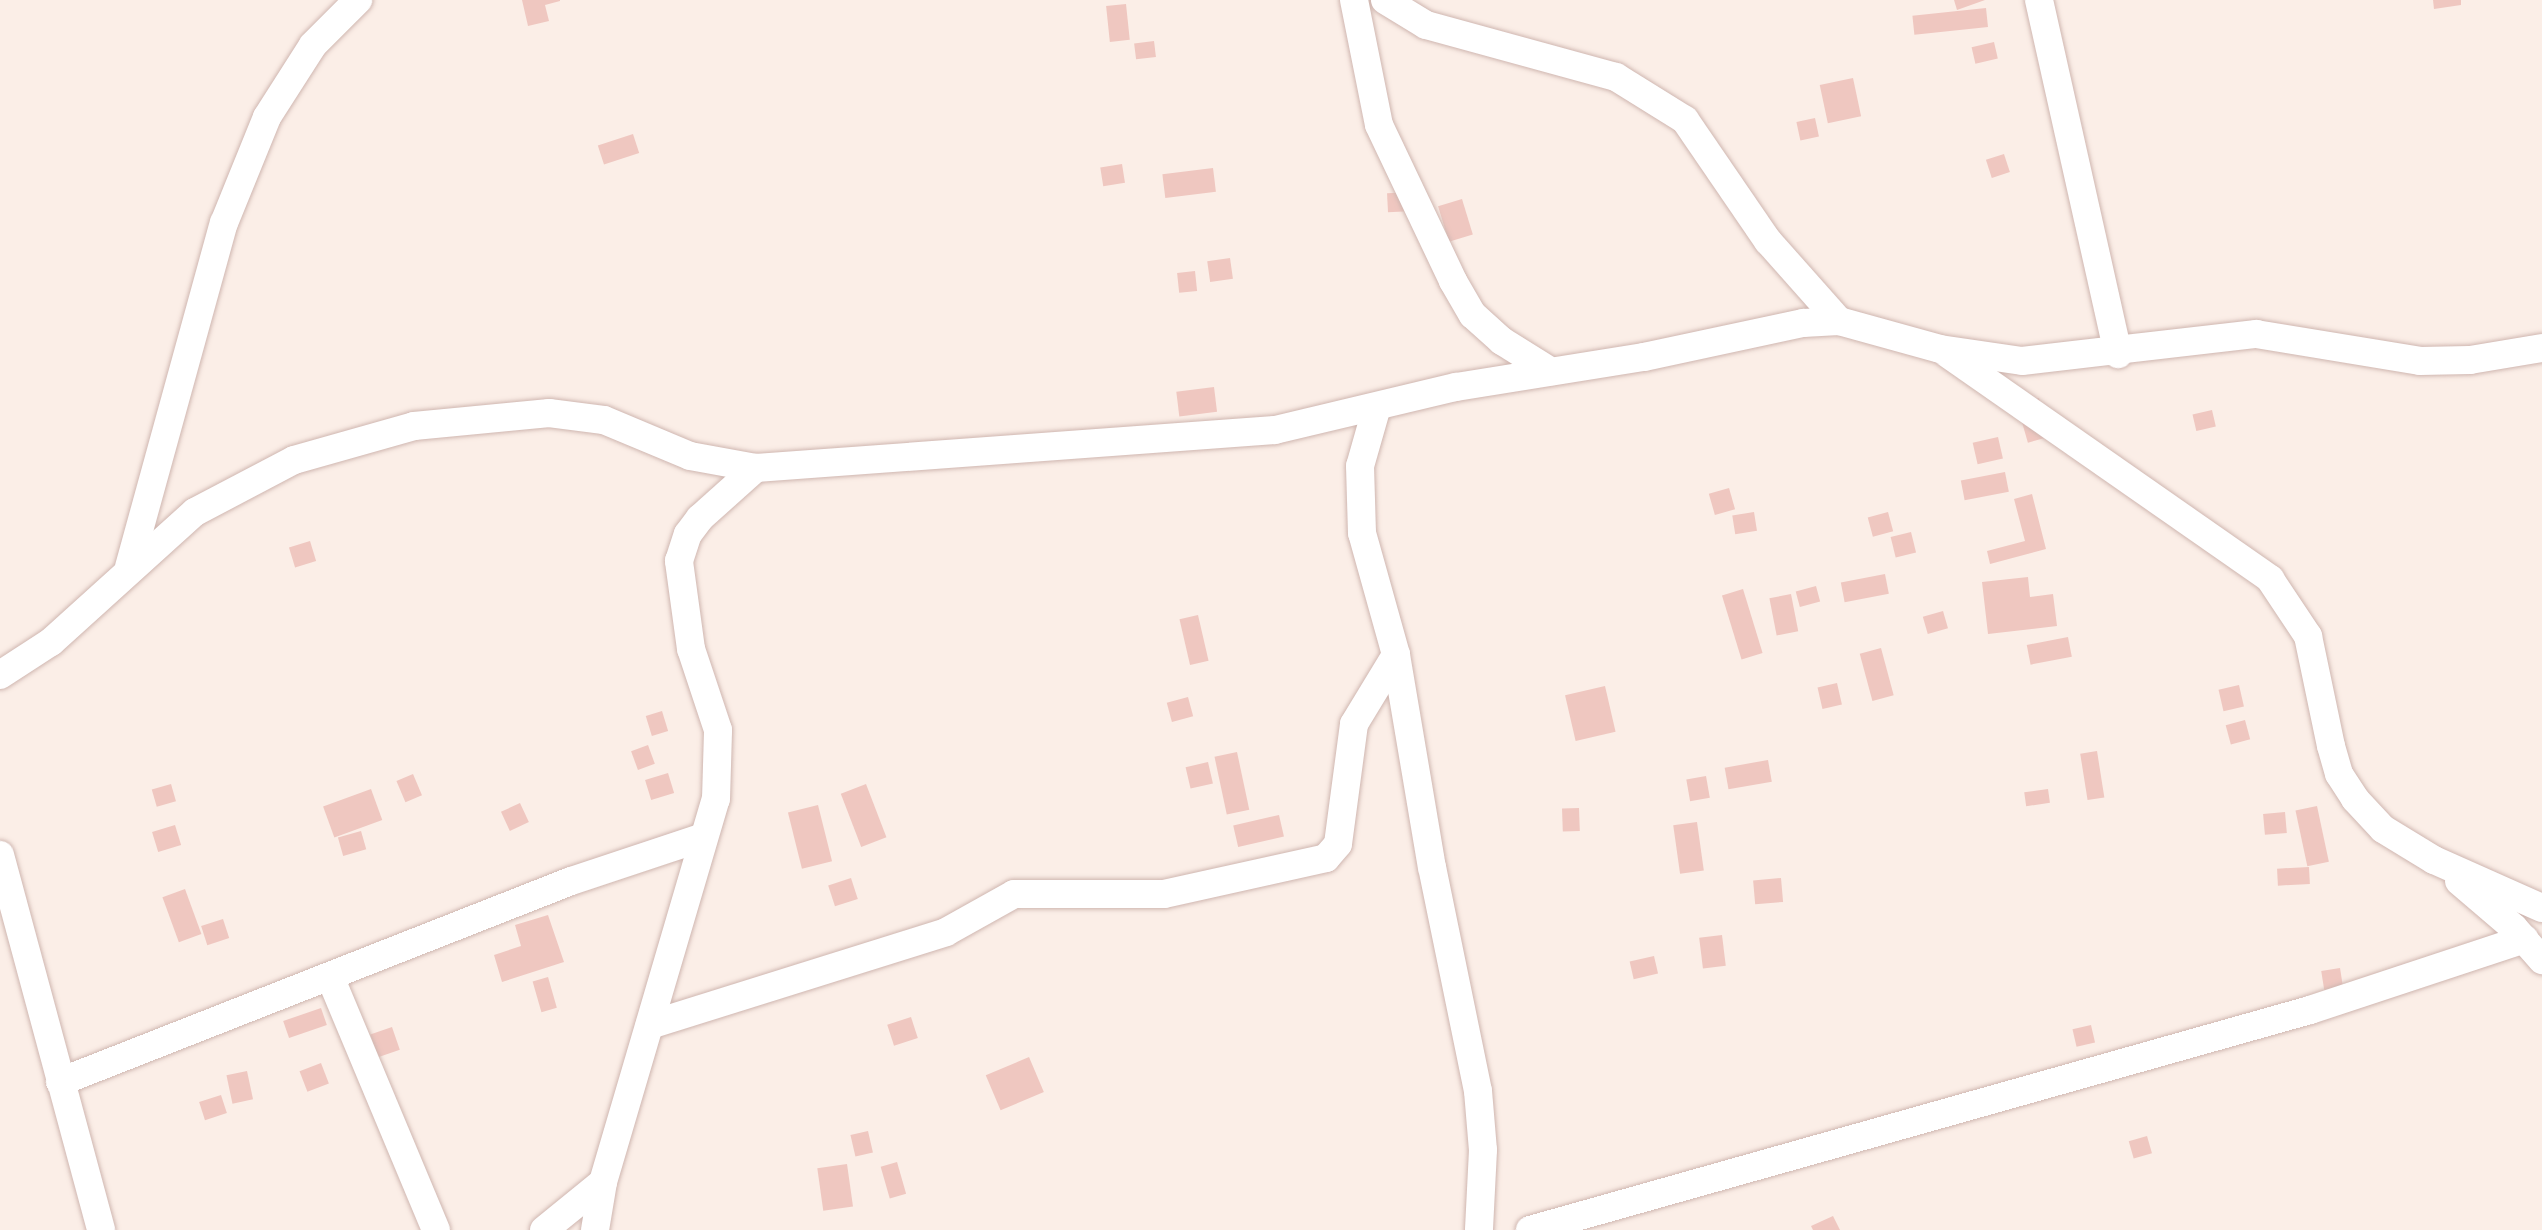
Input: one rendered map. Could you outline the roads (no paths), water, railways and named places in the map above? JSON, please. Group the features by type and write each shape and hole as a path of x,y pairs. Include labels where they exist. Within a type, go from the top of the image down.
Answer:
{"street":[{"path":"129,567 224,223 267,117 313,45 358,0"},
{"path":"1354,0 1379,125 1453,281 1473,315 1502,341 1550,371"},
{"path":"1385,0 1426,25 1616,77 1685,120 1768,241 1839,321"},
{"path":"2039,0 2118,354"},
{"path":"0,675 51,642 129,567 195,512 294,460 414,426 549,413 604,420 690,456 756,468 1275,430 1376,410 1456,387 1644,357 1772,326 1839,321 1940,349 2022,361 2118,354 2256,334 2420,361 2470,360 2542,348"},
{"path":"1940,349 2270,579 2308,636 2339,774 2383,829 2434,860 2542,908"},
{"path":"1376,410 1360,466 1362,533 1396,655 1432,867 1478,1091 1483,1150 1479,1230"},
{"path":"595,1230 603,1182 716,799 718,730 691,649 679,561 688,534 700,518 756,468"},
{"path":"650,1025 946,932 1014,894 1164,894 1326,858 1338,844 1354,724 1396,655"},
{"path":"60,1082 331,979 557,886 703,837"},
{"path":"0,855 101,1230"},
{"path":"2434,860 2533,950"},
{"path":"1530,1230 2533,950"},
{"path":"331,979 436,1230"},
{"path":"544,1230 603,1182"}]}
